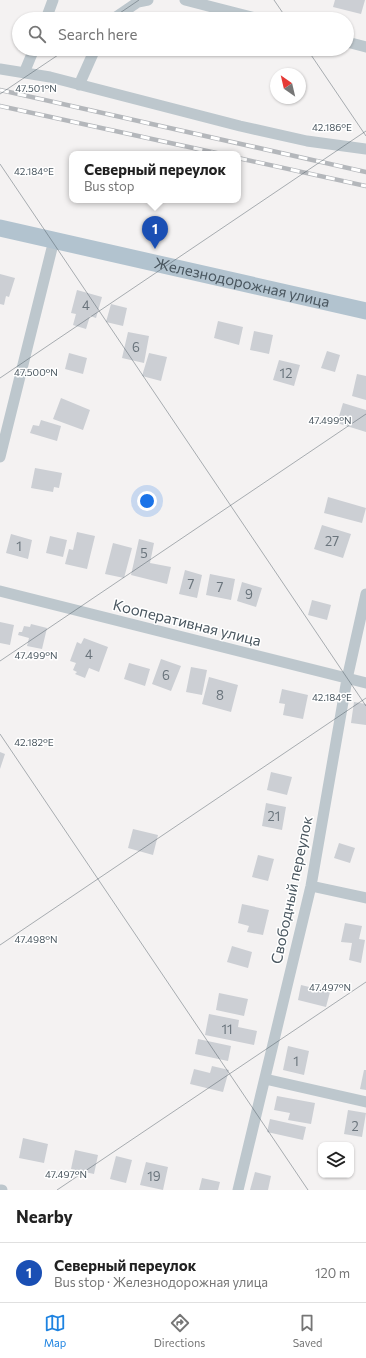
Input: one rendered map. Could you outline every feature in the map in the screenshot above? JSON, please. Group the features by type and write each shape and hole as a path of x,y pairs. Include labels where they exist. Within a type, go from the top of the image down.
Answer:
{"main road":[{"name":"Железнодорожная улица","path":"0,228 366,311"}],"street":[{"path":"49,12 53,0"},
{"path":"123,12 138,2 148,0"},
{"path":"185,0 231,12"},
{"path":"354,44 366,47"},
{"path":"24,73 31,56"},
{"path":"79,85 92,56"},
{"path":"0,69 50,77 240,126 307,141 366,149"},
{"path":"0,457 54,240"},
{"name":"Кооперативная улица","path":"0,591 366,683"},
{"name":"Свободный переулок","path":"238,1190 310,886 347,679 366,594"},
{"path":"310,886 366,898"},
{"path":"265,1079 366,1102"}],"building":[{"path":"335,0 365,0 361,14 333,7"},
{"path":"0,274 15,278 9,297 6,296 4,305 0,304"},
{"path":"77,290 102,297 96,318 90,316 86,329 73,325 76,314 71,313"},
{"path":"111,304 127,308 123,326 106,322"},
{"path":"218,321 243,327 239,345 214,338"},
{"path":"254,331 273,335 269,354 250,350"},
{"path":"128,332 149,336 144,363 122,358"},
{"path":"327,351 340,355 335,372 321,368"},
{"path":"69,353 87,358 83,374 65,369"},
{"path":"149,353 167,357 161,381 142,376"},
{"path":"279,360 300,365 294,386 273,380"},
{"path":"357,374 366,376 366,400 352,396"},
{"path":"61,398 90,410 83,430 53,419"},
{"path":"343,403 366,410 366,432 337,423"},
{"path":"41,420 61,426 57,441 30,433 33,425 39,426"},
{"path":"35,468 62,473 59,488 54,487 53,492 31,488"},
{"path":"328,497 366,508 362,523 324,513"},
{"path":"322,525 351,534 343,558 314,549"},
{"path":"77,532 95,536 87,569 65,564 69,549 73,550"},
{"path":"11,534 32,540 28,559 6,553"},
{"path":"50,536 67,540 63,557 46,553"},
{"path":"139,539 154,543 150,563 171,567 167,584 131,575"},
{"path":"113,543 132,548 124,578 105,574"},
{"path":"185,570 202,575 197,598 179,594"},
{"path":"210,574 235,579 231,600 206,595"},
{"path":"242,582 262,588 256,607 237,601"},
{"path":"312,600 331,605 327,620 308,615"},
{"path":"0,622 14,625 10,645 0,643"},
{"path":"31,624 47,628 42,649 27,646 29,638 18,635 19,632 22,632 24,626 30,627"},
{"path":"84,638 108,647 99,672 89,668 85,678 75,674 77,672 73,670 76,663 70,661 77,642 81,644"},
{"path":"161,659 181,666 171,691 152,684"},
{"path":"129,663 150,669 145,686 124,679"},
{"path":"191,667 207,670 202,695 186,692"},
{"path":"209,677 238,685 231,712 202,704"},
{"path":"282,689 308,695 303,719 283,715 285,704 279,703"},
{"path":"354,702 366,704 366,725 351,723"},
{"path":"0,752 5,754 0,769"},
{"path":"271,772 292,777 287,795 267,790"},
{"path":"266,803 286,807 282,830 262,826"},
{"path":"133,829 158,835 153,855 128,848"},
{"path":"339,843 355,848 350,863 334,858"},
{"path":"258,855 274,859 268,881 252,877"},
{"path":"242,904 269,910 263,935 247,932 249,926 238,923"},
{"path":"345,923 362,926 359,939 365,940 361,963 349,960 352,943 341,942"},
{"path":"232,946 252,952 248,968 227,962"},
{"path":"301,985 330,992 326,1007 298,1000"},
{"path":"219,993 248,999 244,1016 216,1010"},
{"path":"209,1014 239,1020 238,1027 257,1031 254,1045 205,1035"},
{"path":"198,1039 231,1046 228,1061 195,1054"},
{"path":"288,1046 309,1051 304,1075 283,1070"},
{"path":"212,1066 229,1070 223,1092 190,1084 194,1069 210,1073"},
{"path":"364,1070 366,1070 366,1090 360,1089"},
{"path":"277,1096 315,1103 311,1124 288,1120 290,1113 274,1110"},
{"path":"348,1110 366,1113 362,1137 344,1134"},
{"path":"270,1119 306,1127 303,1140 267,1132"},
{"path":"23,1138 48,1144 44,1163 19,1158"},
{"path":"75,1150 98,1155 94,1174 71,1169"},
{"path":"116,1156 132,1160 126,1183 110,1179"},
{"path":"146,1162 168,1167 163,1190 140,1185"},
{"path":"255,1172 271,1176 268,1190 250,1190"},
{"path":"202,1178 220,1182 218,1190 199,1190"}],"railway":[{"path":"0,90 366,172"},
{"path":"0,106 207,151"},
{"path":"241,159 366,186"}],"place":[{"name":"Северный переулок","path":"155,249"}]}
